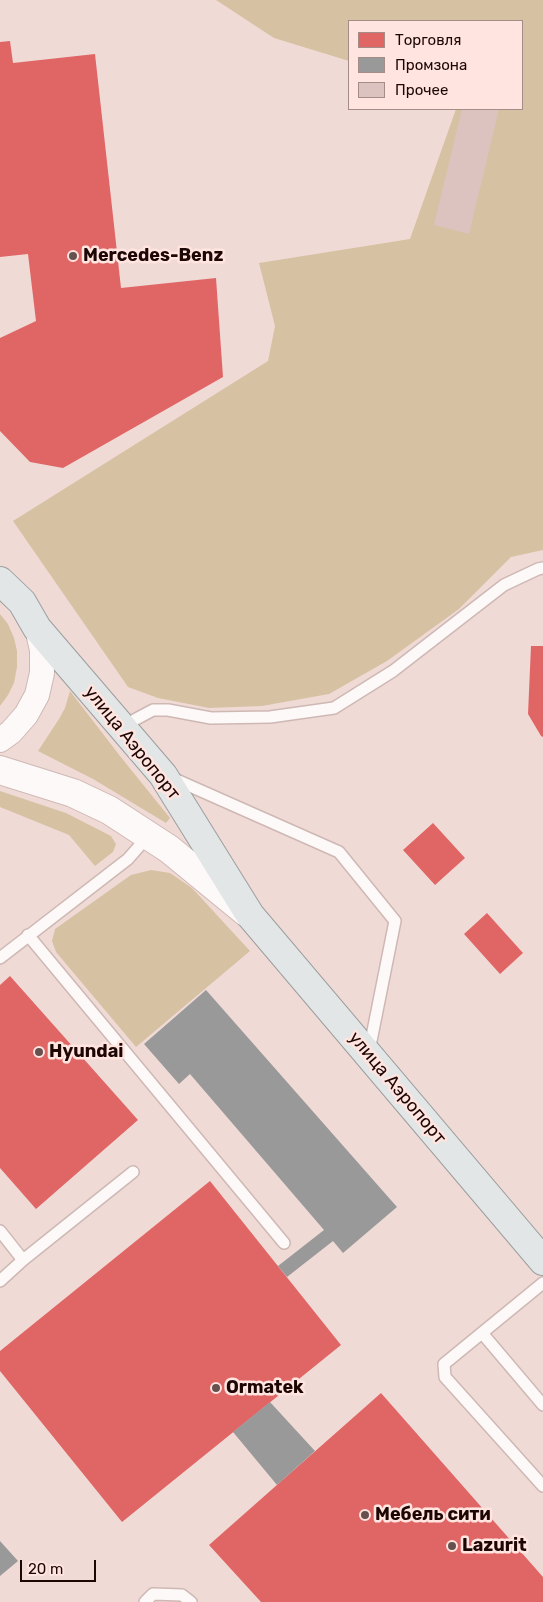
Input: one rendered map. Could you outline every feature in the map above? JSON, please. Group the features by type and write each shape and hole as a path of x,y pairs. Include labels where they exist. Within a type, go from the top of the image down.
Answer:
{"main road":[{"name":"улица Аэропорт","path":"0,581 22,602 37,628 163,774 250,915 543,1261"},
{"name":"улица Аэропорт","path":"0,770 74,793 109,810 169,849 250,915"}],"street":[{"name":"улица Аэропорт","path":"0,740 12,732 26,715 37,695 42,673 42,650 37,628"}],"lane":[{"path":"123,726 153,710 168,710 211,718 260,717 334,708 393,671 504,585 543,568"},
{"path":"163,774 339,852 395,920 368,1055"},
{"path":"0,958 128,859 149,835"},
{"path":"28,935 284,1243"},
{"path":"0,1281 23,1260 133,1172"},
{"path":"0,1231 23,1260"},
{"path":"543,1283 444,1364 445,1376 543,1486"},
{"path":"482,1334 543,1405"},
{"path":"145,1602 153,1594 182,1595 191,1602"}],"shaded area":[{"path":"216,0 543,0 543,550 511,557 459,609 387,661 329,694 262,706 209,708 158,698 128,687 13,521 268,361 275,326 259,263 410,239 456,110 523,110 523,20 348,20 348,61 274,38"},
{"path":"0,614 8,624 14,638 17,651 17,667 14,683 0,706"},
{"path":"70,691 170,818 166,823 93,779 38,751 65,708"},
{"path":"0,791 66,813 111,836 116,844 113,852 95,866 69,835 0,807"},
{"path":"151,870 170,873 192,888 250,951 136,1047 56,952 52,941 55,929 131,875"}],"building: Торговля":[{"name":"Mercedes-Benz","path":"10,41 13,63 95,54 121,288 216,278 223,377 63,468 30,462 0,431 0,338 36,321 28,254 0,257 0,42"},
{"path":"531,646 543,646 543,737 528,714"},
{"path":"433,823 465,858 435,885 403,850"},
{"path":"487,913 523,953 500,974 464,934"},
{"name":"Hyundai","path":"10,976 138,1120 36,1209 0,1168 0,985"},
{"path":"210,1181 341,1345 122,1522 0,1371 0,1351"},
{"name":"Мебель сити","path":"381,1393 543,1577 543,1602 261,1602 209,1545"}],"building: Промзона":[{"path":"206,990 397,1207 343,1253 333,1241 287,1277 278,1266 324,1230 190,1074 179,1084 144,1044"},
{"path":"270,1402 315,1451 277,1485 233,1432"},
{"path":"0,1541 18,1561 0,1576"}],"building: Прочее":[{"path":"462,110 499,110 469,234 434,225"}],"place":[{"name":"Mercedes-Benz","path":"73,256"},
{"name":"Hyundai","path":"39,1052"},
{"name":"Ormatek","path":"216,1388"},
{"name":"Мебель сити","path":"365,1515"},
{"name":"Lazurit","path":"452,1546"}]}
